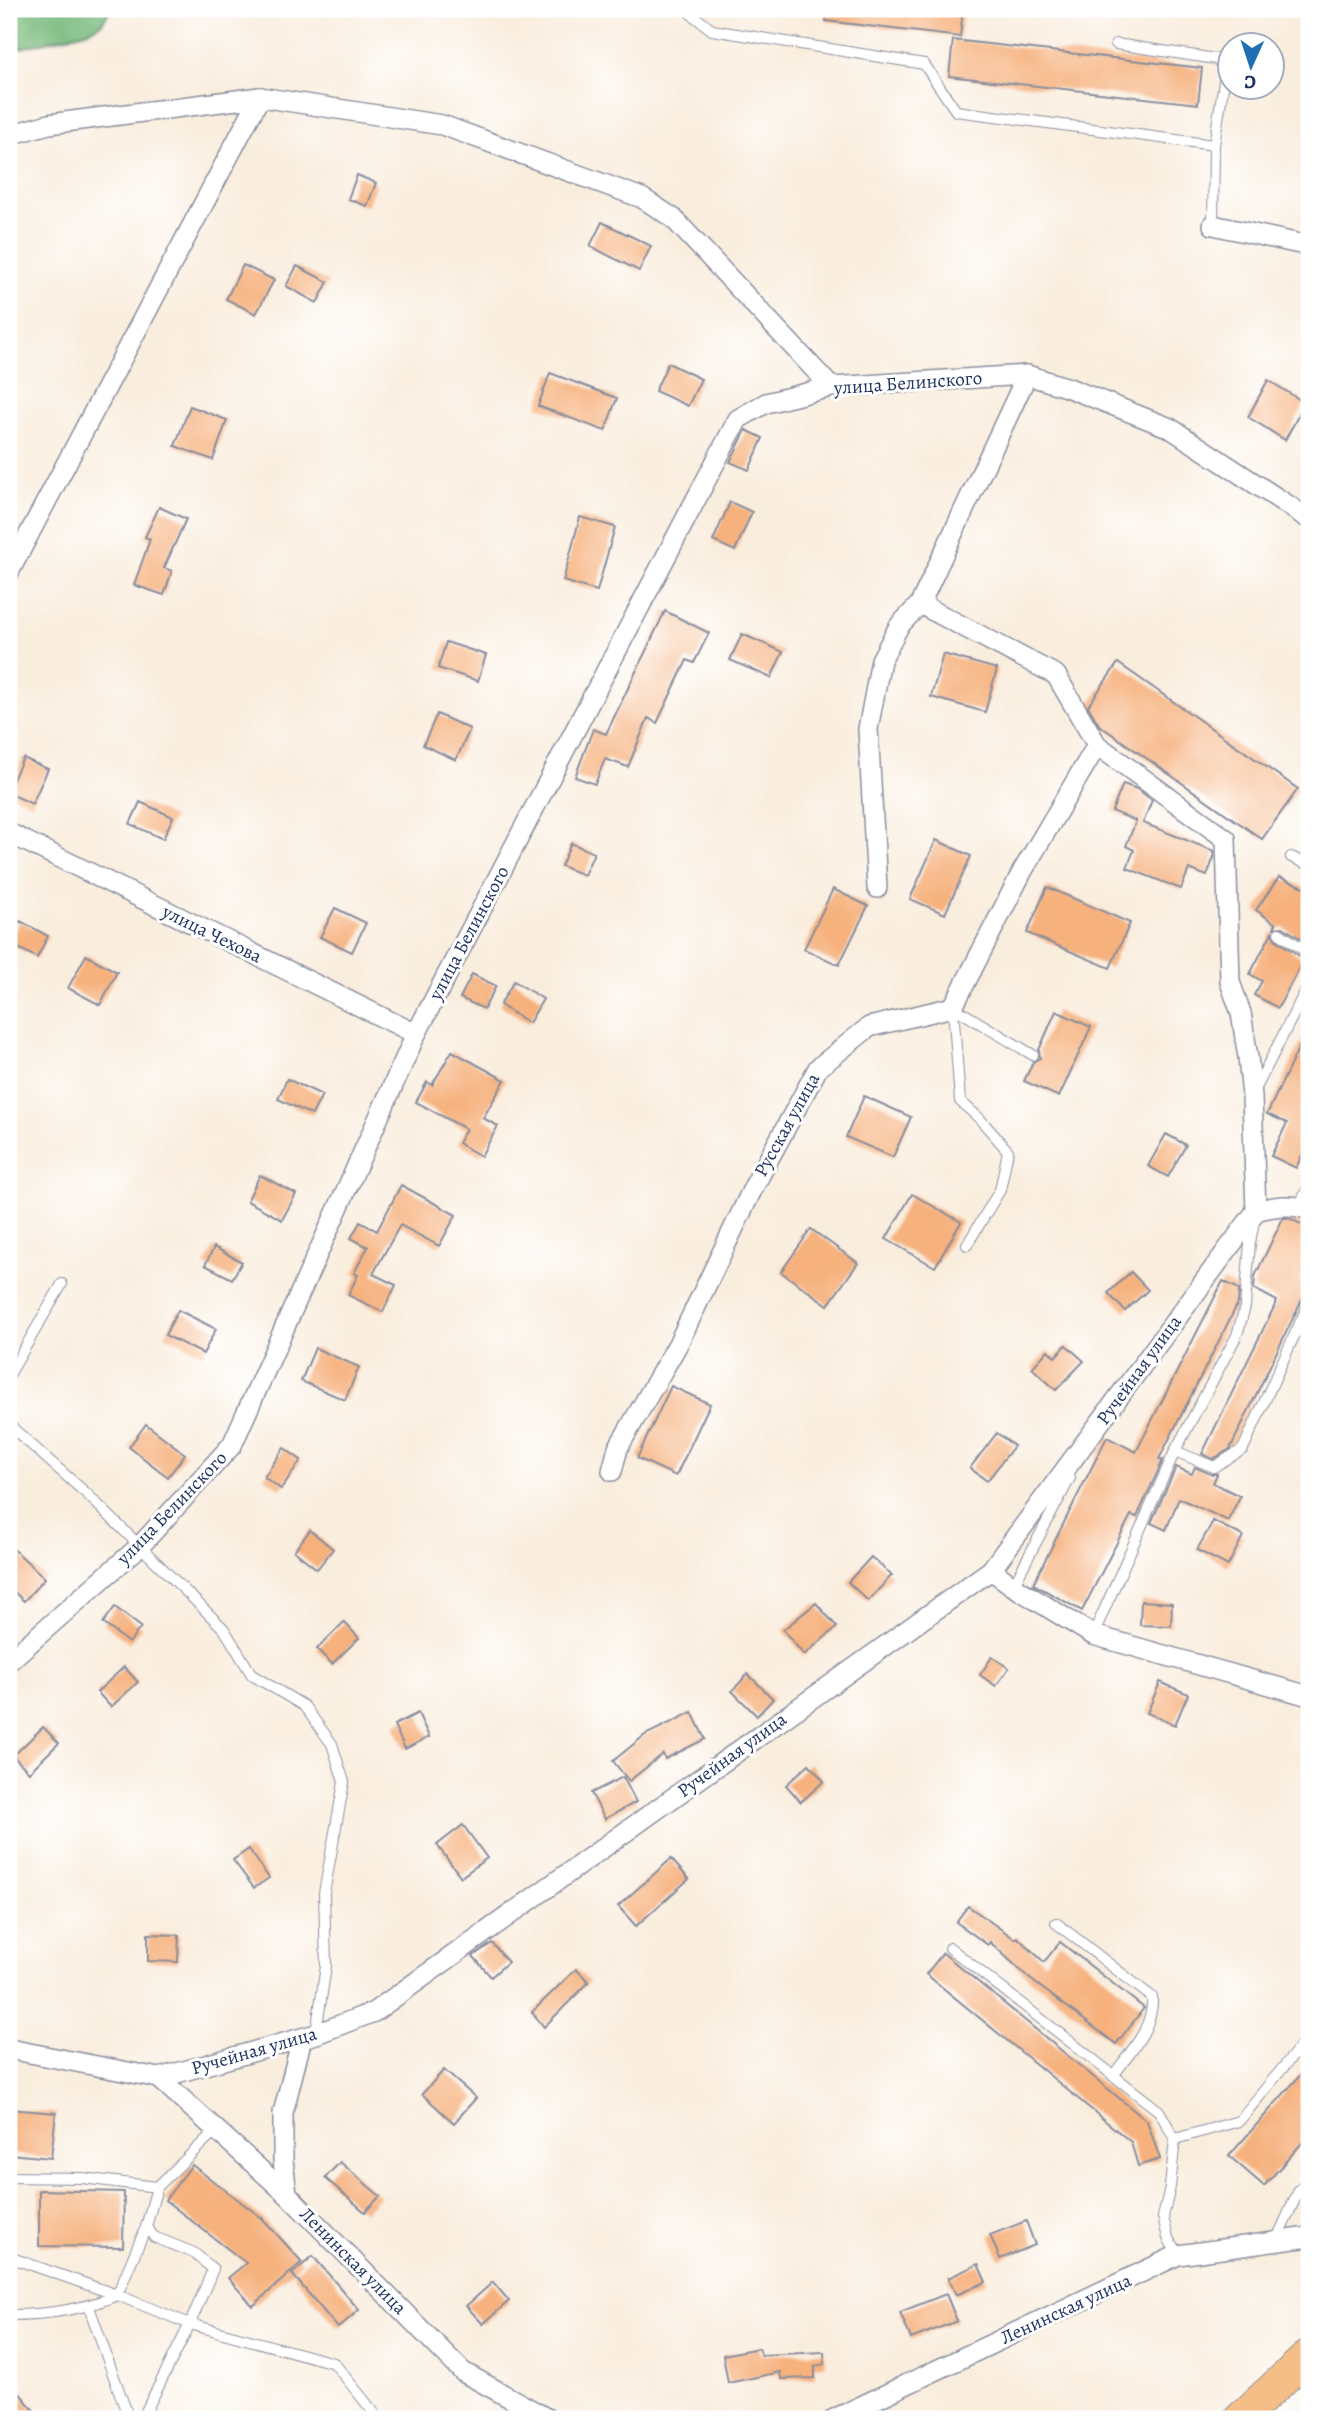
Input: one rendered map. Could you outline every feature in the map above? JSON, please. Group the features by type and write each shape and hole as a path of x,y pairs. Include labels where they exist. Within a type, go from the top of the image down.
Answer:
{"main road":[{"path":"1240,2419 1309,2355"}],"street":[{"path":"9,572 260,97"},
{"path":"9,135 49,124 260,97 442,125 642,198 673,218 831,387"},
{"path":"1213,225 1309,246"},
{"path":"877,888 868,729 881,660 899,626 920,604 1027,375 1069,388 1170,428 1309,519"},
{"name":"улица Белинского","path":"9,1661 141,1546 232,1444 416,1034 738,419 766,403 831,387 1027,375"},
{"path":"920,604 1056,675 1097,745 1226,839 1230,982 1241,1013 1252,1096 1256,1211 1277,1206 1304,1208"},
{"path":"953,1007 1022,872 1097,745"},
{"name":"улица Чехова","path":"9,833 416,1034"},
{"name":"Русская улица","path":"612,1471 618,1448 678,1344 753,1188 818,1068 869,1027 953,1007"},
{"name":"Ручейная улица","path":"9,2049 159,2078 309,2036 374,2012 991,1570 1256,1211"},
{"path":"991,1570 1093,1635 1309,1696"},
{"name":"Ленинская улица","path":"309,2036 283,2113 286,2194 463,2372 548,2419"},
{"path":"159,2078 286,2194"},
{"name":"Ленинская улица","path":"834,2419 1178,2256 1309,2237"}],"lane":[{"path":"691,9 690,13 712,30 924,64 956,111 1214,145"},
{"path":"1116,44 1216,59 1226,69 1214,145 1213,225"},
{"path":"1291,857 1309,864"},
{"path":"1279,933 1309,953"},
{"path":"1252,1096 1309,984"},
{"path":"953,1007 1033,1055"},
{"path":"953,1007 960,1101 1008,1151 1000,1190 967,1245"},
{"path":"1304,1208 1309,1186"},
{"path":"1093,1635 1175,1451 1237,1335 1245,1307 1250,1242 1256,1211"},
{"path":"9,1375 62,1284"},
{"path":"1175,1451 1214,1467 1243,1449 1309,1303"},
{"path":"9,1425 88,1495 224,1629 252,1675 304,1706 332,1744 344,1782 324,1893 327,1966 309,2036"},
{"path":"1013,1586 1070,1478"},
{"path":"1056,1923 1152,1997 1153,2011 1149,2024 1113,2076"},
{"path":"950,1948 1159,2110 1175,2138 1170,2188 1163,2217 1168,2238 1178,2256"},
{"path":"1175,2138 1239,2121 1309,2036"},
{"path":"9,2315 89,2307 117,2295 146,2227 157,2187 216,2130"},
{"path":"9,2177 82,2178 157,2187"},
{"path":"1276,2241 1299,2190 1309,2179"},
{"path":"142,2419 190,2324 213,2269 194,2253 154,2237 146,2227"},
{"path":"9,2257 190,2324 334,2364 379,2419"},
{"path":"89,2307 129,2419"}],"green space":[{"path":"9,9 111,9 102,23 86,32 9,51"}],"building":[{"path":"827,9 963,9 960,37 826,21"},
{"path":"953,40 1202,68 1198,104 949,76"},
{"path":"357,175 376,183 367,206 348,199"},
{"path":"602,222 651,246 639,271 590,246"},
{"path":"243,265 274,280 256,314 226,299"},
{"path":"297,266 328,282 317,303 286,286"},
{"path":"668,363 701,379 688,406 655,391"},
{"path":"550,373 617,398 605,431 538,406"},
{"path":"1268,380 1305,403 1285,440 1248,417"},
{"path":"190,406 227,420 213,460 175,446"},
{"path":"746,430 763,438 749,470 730,462"},
{"path":"730,502 752,512 735,551 713,541"},
{"path":"159,507 186,519 164,568 172,571 164,595 134,585 150,539 145,537"},
{"path":"580,517 615,527 597,591 563,581"},
{"path":"665,611 709,633 694,663 687,660 657,723 648,718 628,767 605,759 595,784 575,777 593,729 606,734"},
{"path":"742,634 783,652 771,678 730,660"},
{"path":"446,642 486,655 478,681 438,668"},
{"path":"943,654 997,669 985,712 931,697"},
{"path":"1118,663 1298,789 1262,839 1099,725 1088,706"},
{"path":"437,714 470,729 456,760 423,745"},
{"path":"23,758 48,769 32,804 9,793"},
{"path":"1123,784 1137,789 1152,800 1143,823 1214,851 1207,876 1189,869 1181,889 1127,868 1134,850 1126,846 1136,821 1112,811"},
{"path":"140,802 173,817 163,839 130,824"},
{"path":"936,840 971,856 945,914 910,899"},
{"path":"571,843 594,853 584,875 561,866"},
{"path":"1279,877 1309,889 1309,944 1283,927 1274,928 1276,924 1256,910"},
{"path":"1047,887 1130,923 1110,968 1027,933"},
{"path":"833,889 868,906 839,965 804,949"},
{"path":"335,908 366,923 352,952 320,937"},
{"path":"20,921 48,936 37,958 9,943"},
{"path":"1272,932 1275,939 1304,959 1278,1008 1254,995 1262,981 1250,974"},
{"path":"86,955 117,972 100,1005 68,988"},
{"path":"472,974 496,986 484,1009 460,998"},
{"path":"514,981 543,999 529,1023 500,1005"},
{"path":"1056,1011 1091,1027 1059,1097 1024,1081 1033,1062 1040,1058 1039,1050"},
{"path":"1309,1026 1309,1141 1296,1168 1271,1156 1287,1123 1267,1114"},
{"path":"452,1051 505,1080 483,1118 498,1126 481,1156 458,1143 466,1129 416,1102 427,1082 432,1085"},
{"path":"287,1079 322,1095 312,1115 278,1099"},
{"path":"864,1096 911,1117 893,1157 846,1137"},
{"path":"1166,1134 1186,1145 1168,1177 1148,1166"},
{"path":"260,1175 296,1194 282,1220 247,1201"},
{"path":"401,1185 456,1215 439,1246 400,1225 373,1274 396,1285 383,1312 348,1295 358,1275 354,1273 368,1247 351,1238 360,1222 377,1231"},
{"path":"912,1194 961,1222 935,1267 886,1239"},
{"path":"1283,1218 1289,1218 1309,1228 1309,1285 1230,1449 1213,1459 1202,1454 1277,1301 1254,1289 1255,1276"},
{"path":"811,1229 858,1263 828,1305 781,1272"},
{"path":"214,1247 242,1262 232,1279 205,1265"},
{"path":"1131,1272 1148,1290 1125,1311 1108,1293"},
{"path":"1223,1281 1239,1289 1238,1303 1159,1459 1163,1460 1137,1517 1131,1515 1082,1611 1033,1584 1107,1437 1136,1452"},
{"path":"178,1310 216,1329 203,1354 165,1335"},
{"path":"1066,1345 1084,1361 1056,1390 1032,1368 1048,1350 1055,1357"},
{"path":"315,1348 359,1367 345,1400 301,1381"},
{"path":"671,1386 710,1404 676,1476 637,1458"},
{"path":"146,1424 185,1454 168,1477 129,1447"},
{"path":"997,1433 1014,1446 987,1481 970,1468"},
{"path":"284,1448 301,1460 281,1489 264,1477"},
{"path":"1176,1467 1192,1474 1195,1467 1217,1474 1213,1483 1240,1496 1228,1521 1179,1498 1166,1530 1151,1523"},
{"path":"1213,1521 1243,1536 1228,1566 1197,1550"},
{"path":"310,1530 333,1549 317,1569 294,1551"},
{"path":"9,1545 45,1578 24,1601 9,1587"},
{"path":"871,1557 892,1575 868,1601 848,1582"},
{"path":"1141,1601 1172,1603 1171,1626 1140,1625"},
{"path":"816,1603 837,1627 804,1655 783,1630"},
{"path":"115,1607 141,1627 129,1643 103,1623"},
{"path":"344,1622 359,1638 332,1664 317,1649"},
{"path":"992,1657 1009,1668 996,1686 980,1675"},
{"path":"124,1667 138,1682 111,1707 97,1692"},
{"path":"748,1674 773,1699 757,1716 732,1691"},
{"path":"1160,1682 1188,1694 1175,1725 1147,1713"},
{"path":"692,1712 705,1739 665,1759 663,1754 629,1781 613,1761 645,1735"},
{"path":"418,1713 429,1737 405,1749 394,1725"},
{"path":"43,1727 59,1743 29,1772 13,1756"},
{"path":"809,1764 824,1781 801,1802 786,1785"},
{"path":"623,1777 636,1802 605,1819 591,1793"},
{"path":"463,1825 487,1858 461,1877 437,1845"},
{"path":"249,1849 269,1878 254,1888 233,1860"},
{"path":"671,1859 689,1879 636,1926 618,1906"},
{"path":"968,1906 1015,1939 1017,1937 1044,1962 1060,1942 1144,2008 1116,2044 1030,1979 990,1942 988,1945 956,1922"},
{"path":"148,1934 179,1935 178,1962 148,1961"},
{"path":"492,1943 508,1962 491,1977 473,1956"},
{"path":"943,1953 1147,2121 1160,2159 1138,2166 1131,2142 926,1974"},
{"path":"576,1969 589,1982 544,2027 532,2012"},
{"path":"1309,2065 1309,2135 1264,2186 1229,2156"},
{"path":"444,2070 476,2098 454,2123 422,2094"},
{"path":"9,2109 56,2113 51,2158 9,2154"},
{"path":"340,2162 380,2196 365,2212 325,2178"},
{"path":"192,2165 262,2218 302,2262 253,2306 228,2278 246,2263 165,2200"},
{"path":"39,2190 124,2192 123,2247 39,2246"},
{"path":"1026,2221 1035,2245 1000,2259 990,2235"},
{"path":"313,2256 359,2310 338,2328 292,2274"},
{"path":"978,2264 986,2282 956,2295 948,2278"},
{"path":"493,2282 509,2301 483,2324 466,2306"},
{"path":"946,2294 957,2321 911,2339 900,2312"},
{"path":"759,2348 761,2355 824,2352 825,2364 815,2366 815,2378 781,2379 780,2372 728,2383 723,2355"},
{"path":"9,2380 41,2419 9,2419"}]}
